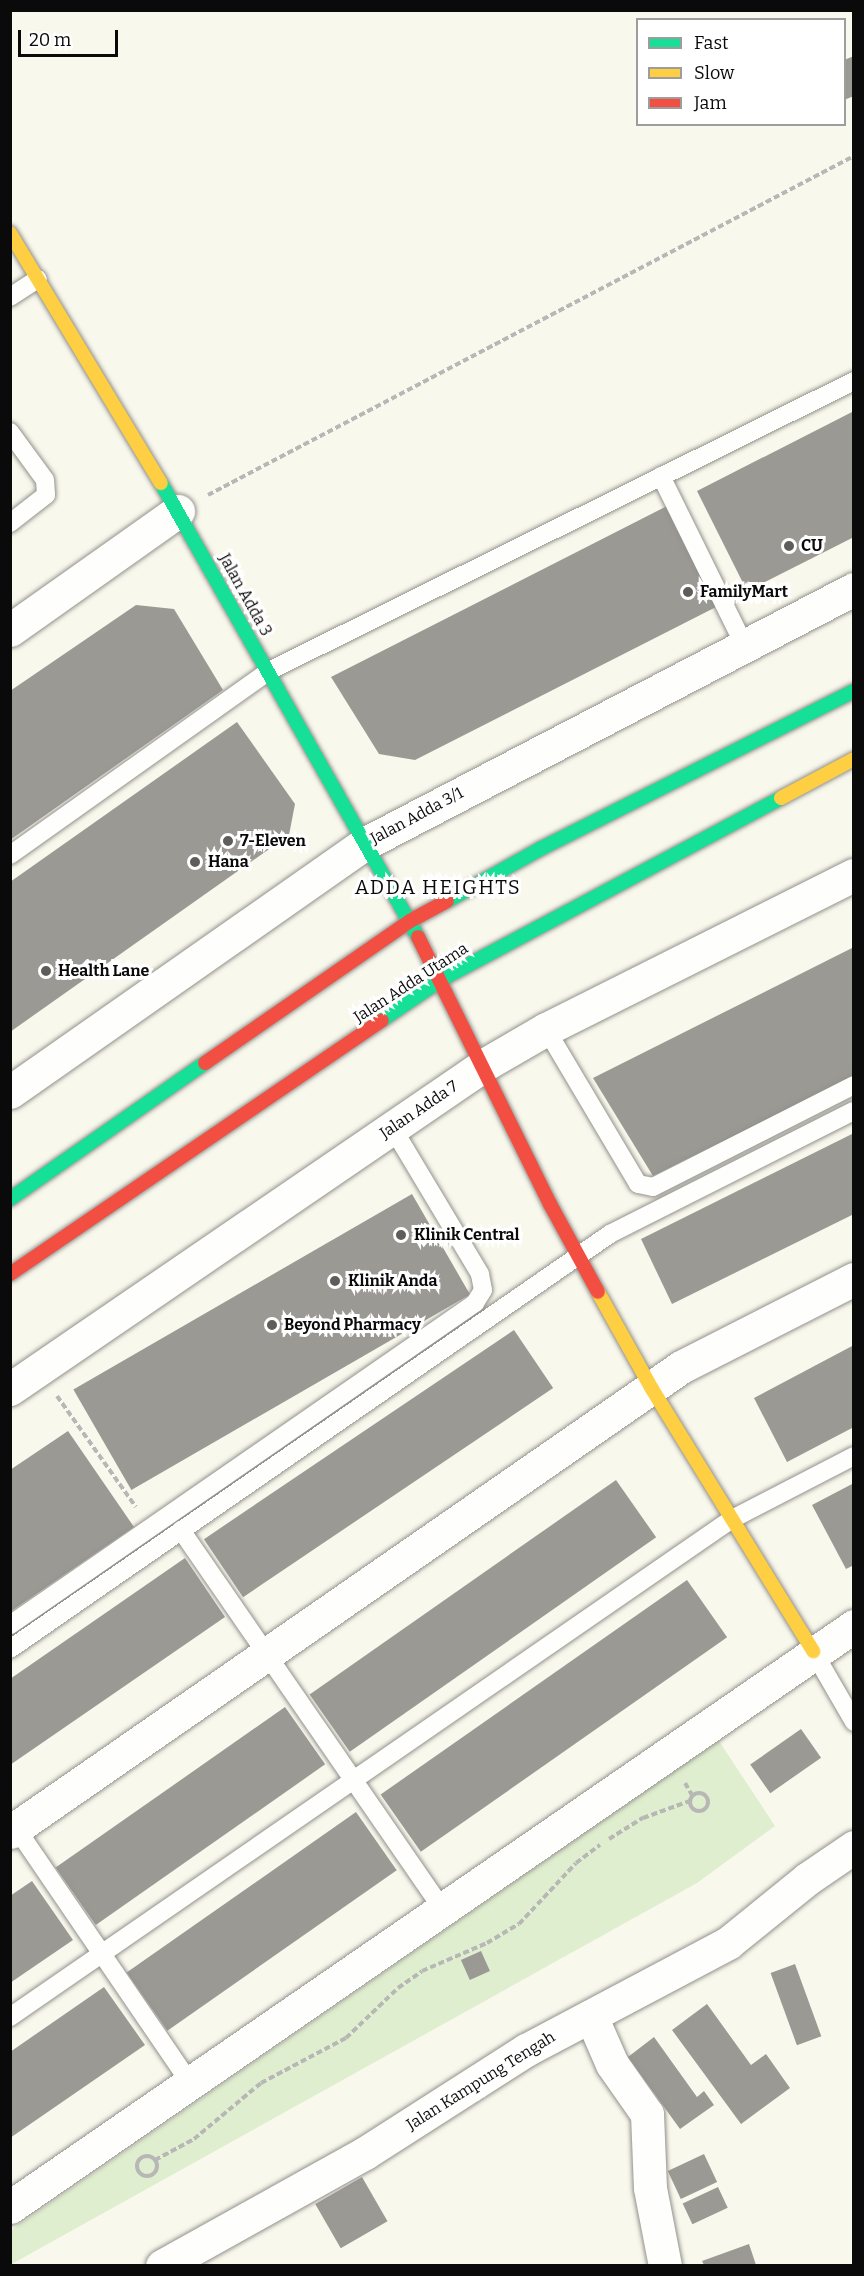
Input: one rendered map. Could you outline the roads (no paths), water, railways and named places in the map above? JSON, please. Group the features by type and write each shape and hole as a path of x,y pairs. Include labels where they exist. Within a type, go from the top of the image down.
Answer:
{"main road":[{"name":"Jalan Adda 3","path":"10,233 178,511 410,921 442,979 578,1256 652,1389 813,1651"},
{"path":"10,1199 410,921 540,849 854,691"},
{"name":"Jalan Adda Utama","path":"10,1274 442,979 854,759"}],"street":[{"path":"10,630 178,511"},
{"name":"Jalan Adda 3/1","path":"10,1092 366,843 854,589"},
{"name":"Jalan Adda 7","path":"10,1389 484,1065 546,1029 854,875"},
{"path":"12,1827 267,1655 681,1367 854,1280"},
{"path":"10,2207 813,1651 854,1626"},
{"name":"Jalan Kampung Tengah","path":"162,2265 365,2153 526,2050 728,1943 854,1847"},
{"path":"591,2016 612,2064 647,2114 650,2188 665,2265"}],"lane":[{"path":"10,297 38,279"},
{"path":"10,855 269,671 854,381"},
{"path":"10,432 45,480 46,495 10,523"},
{"path":"662,476 744,645"},
{"path":"546,1029 638,1184 653,1187 854,1084"},
{"path":"10,1649 610,1234 854,1111"},
{"path":"10,1625 475,1303 483,1290 480,1274 392,1127"},
{"path":"10,2017 732,1519 854,1456"},
{"path":"182,1530 442,1908"},
{"path":"813,1651 854,1722"},
{"path":"12,1827 190,2082"}],"place":[{"name":"CU","path":"789,546"},
{"name":"FamilyMart","path":"688,592"},
{"name":"7-Eleven","path":"228,841"},
{"name":"Hana","path":"195,862"},
{"name":"Health Lane","path":"46,971"},
{"name":"Klinik Central","path":"401,1235"},
{"name":"Klinik Anda","path":"335,1281"},
{"name":"Beyond Pharmacy","path":"272,1325"}],"district":[{"name":"ADDA HEIGHTS","path":"438,887"}]}
